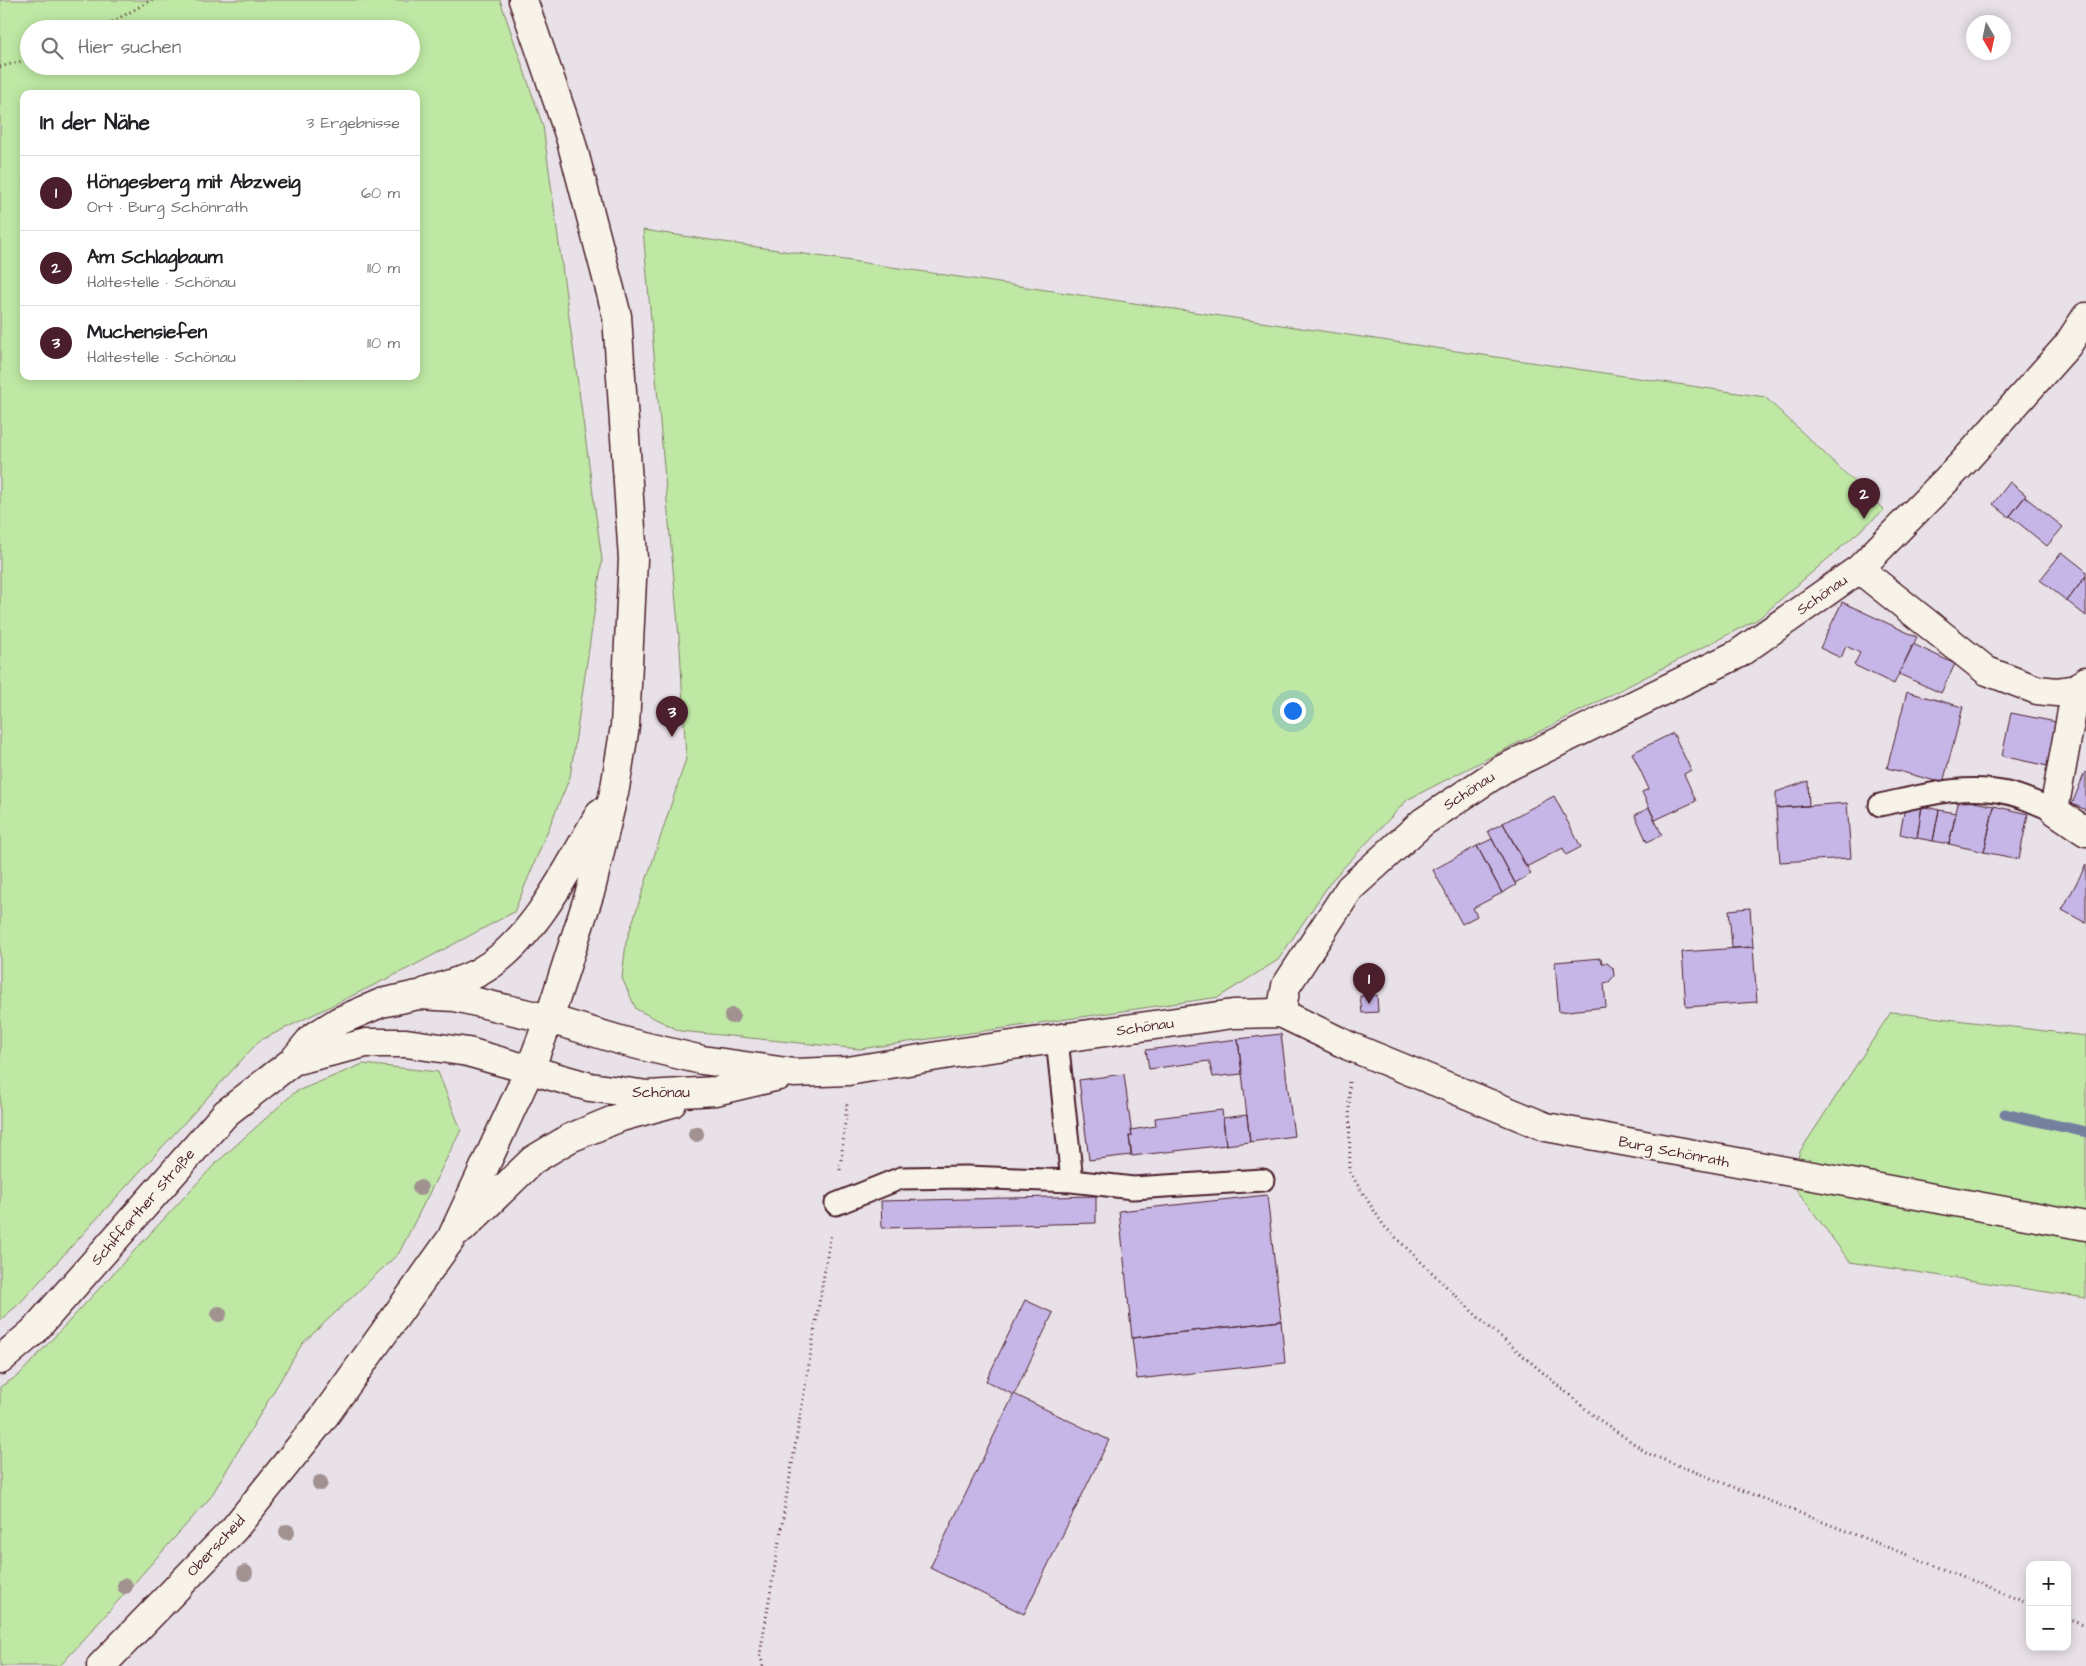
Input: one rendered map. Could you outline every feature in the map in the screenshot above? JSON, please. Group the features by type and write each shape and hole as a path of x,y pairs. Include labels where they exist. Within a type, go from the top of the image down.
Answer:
{"street":[{"path":"451,1239 530,1068 548,1019 591,889 615,788 625,726 633,559 617,316 570,137 523,0"},
{"name":"Schönau","path":"548,1019 630,1043 702,1060 794,1073 848,1071 1233,1014 1281,1013 1286,986 1350,888 1422,822 1503,770 1738,654 1859,569 1962,464 2067,346 2086,317"},
{"path":"1859,569 1987,671 2037,690 2057,692 2081,685 2054,810 2086,832"},
{"path":"418,995 479,972 520,941 556,889 615,788"},
{"name":"Schiffarther Straße","path":"0,1360 33,1332 226,1113 293,1061 312,1038 339,1021 381,1003 418,995 455,997 548,1019"},
{"name":"Burg Schönrath","path":"1281,1013 1349,1046 1546,1127 2086,1226"},
{"name":"Schiffarther Straße","path":"293,1061 366,1044 406,1043 468,1052 530,1068"},
{"name":"Schönau","path":"530,1068 590,1087 648,1095 716,1091 794,1073"},
{"path":"451,1239 533,1160 570,1138 621,1117 716,1091"},
{"name":"Oberscheid","path":"101,1666 234,1529 323,1418 451,1239"}],"lane":[{"path":"1880,806 1925,795 1966,788 2007,793 2054,810"},
{"path":"1057,1039 1072,1181"},
{"path":"836,1204 901,1178 966,1177 1072,1181 1133,1188 1264,1180"}],"path":[{"path":"115,20 152,0"},
{"path":"0,67 20,61"},
{"path":"1349,1046 1350,1173 1384,1226 1481,1320 1594,1416 1649,1454 2026,1601"},
{"path":"763,1666 760,1654 836,1204 847,1121 848,1071"},
{"path":"2071,1619 2086,1625"}],"green space":[{"path":"0,0 500,0 543,126 602,560 570,777 514,912 409,968 259,1041 19,1304 0,1320"},
{"path":"643,230 1765,397 1884,510 1758,619 1407,800 1332,880 1278,960 1219,997 860,1049 680,1031 636,1009 622,978 626,942 686,759 680,648"},
{"path":"1891,1012 2086,1036 2086,1298 1850,1262 1796,1189 1799,1153"},
{"path":"363,1064 438,1072 461,1130 399,1253 302,1344 210,1498 60,1666 0,1666 0,1387 19,1375 214,1165 295,1092"}],"building":[{"path":"2010,482 2026,495 2009,517 1993,504"},
{"path":"2025,497 2063,527 2047,546 2010,516"},
{"path":"2062,552 2086,571 2086,576 2067,601 2040,580"},
{"path":"2086,576 2086,616 2067,601"},
{"path":"1842,602 1917,637 1894,684 1854,665 1860,653 1846,646 1841,658 1820,648"},
{"path":"1913,644 1955,664 1941,693 1899,674"},
{"path":"1907,692 1963,707 1943,783 1887,768"},
{"path":"2011,713 2061,723 2052,767 2002,756"},
{"path":"1673,733 1691,770 1684,774 1696,801 1655,820 1642,792 1649,789 1632,753"},
{"path":"2086,773 2086,810 2072,804"},
{"path":"1808,781 1809,806 1776,808 1776,792"},
{"path":"1554,796 1581,847 1566,855 1563,848 1526,867 1503,823"},
{"path":"1959,799 1994,806 1984,852 1949,844"},
{"path":"1906,802 1922,806 1917,838 1900,834"},
{"path":"1847,803 1851,858 1780,862 1776,808"},
{"path":"1922,806 1939,810 1933,841 1917,838"},
{"path":"1994,806 2028,814 2019,859 1984,852"},
{"path":"1649,808 1662,835 1647,842 1635,815"},
{"path":"1939,810 1956,813 1949,844 1933,841"},
{"path":"1503,823 1531,874 1515,883 1488,831"},
{"path":"1492,839 1516,885 1502,893 1477,846"},
{"path":"1477,846 1502,893 1473,908 1477,916 1462,924 1433,870"},
{"path":"2086,865 2086,923 2062,910"},
{"path":"1750,908 1753,947 1732,948 1729,910"},
{"path":"1753,947 1757,1002 1686,1007 1682,952"},
{"path":"1601,958 1602,963 1607,963 1613,968 1614,976 1609,982 1604,983 1606,1007 1559,1012 1555,962"},
{"path":"1377,995 1378,1012 1362,1013 1360,996"},
{"path":"1281,1034 1294,1136 1250,1142 1238,1039"},
{"path":"1238,1039 1242,1074 1213,1077 1209,1061 1149,1069 1146,1050"},
{"path":"1124,1074 1132,1136 1129,1136 1131,1155 1089,1160 1079,1080"},
{"path":"1222,1110 1226,1145 1132,1156 1129,1136 1132,1136 1131,1130 1156,1126 1155,1118"},
{"path":"1247,1115 1250,1142 1226,1145 1223,1118"},
{"path":"1267,1195 1281,1321 1132,1338 1119,1211"},
{"path":"1096,1196 1096,1223 882,1228 881,1201"},
{"path":"1025,1300 1053,1313 1014,1395 986,1381"},
{"path":"1281,1321 1285,1363 1137,1379 1132,1338"},
{"path":"1014,1394 1109,1440 1024,1614 930,1568"}],"waterway":[{"path":"2005,1114 2086,1132"}],"place":[{"name":"Am Schlagbaum","path":"1864,519"},
{"name":"Muchensiefen","path":"672,737"},
{"name":"Höngesberg mit Abzweig","path":"1369,1004"}]}
